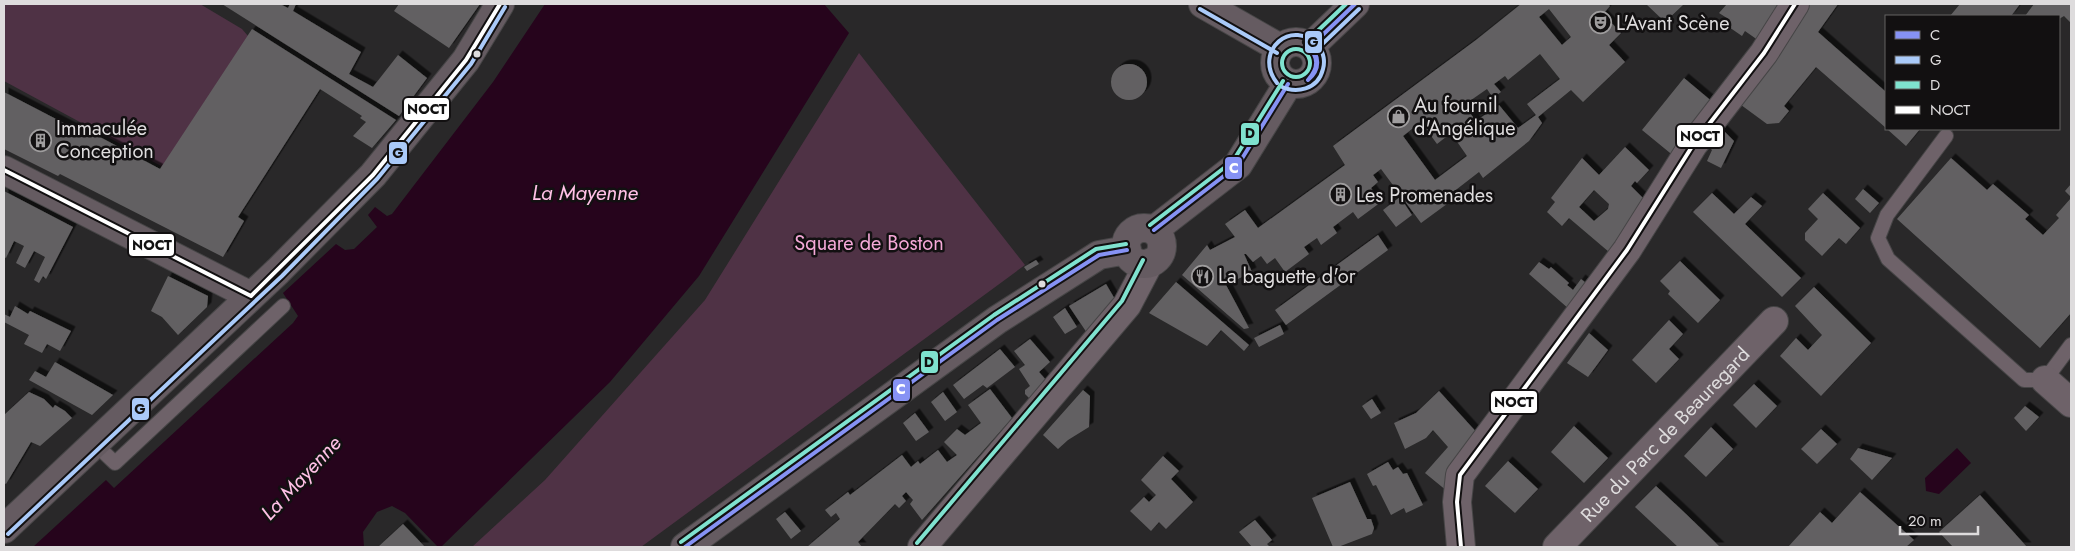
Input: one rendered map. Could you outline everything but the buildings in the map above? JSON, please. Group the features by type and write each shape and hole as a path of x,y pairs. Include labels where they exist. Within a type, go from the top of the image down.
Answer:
{"street":[{"path":"4,529 251,296 372,175 466,60 500,4"},
{"path":"1203,4 1280,48"},
{"path":"1310,47 1355,4"},
{"path":"1461,547 1457,502 1460,475 1627,250 1693,145 1764,53 1795,4"},
{"path":"1298,42 1310,47 1314,52 1317,66 1312,78 1301,84 1288,84 1282,80 1274,68 1276,54 1280,48 1285,44 1298,42"},
{"path":"685,547 997,320 1099,255 1159,256 1162,251 1161,239 1154,230 1238,165 1288,84"},
{"path":"4,170 251,296"},
{"path":"922,547 1127,305 1138,256"},
{"name":"Rue du Parc de Beauregard","path":"1557,547 1774,321"},
{"path":"2044,380 2071,403"}],"lane":[{"path":"1946,136 1887,215 1878,238 1888,259 2024,380 2044,380 2071,345"},
{"path":"94,443 114,463 283,306"}],"green space":[{"path":"4,4 200,4 242,29 254,43 163,167 4,81"},
{"name":"Square de Boston","path":"859,53 1025,265 641,547 472,547 545,480 705,300"}],"water":[{"name":"La Mayenne","path":"545,4 824,4 849,33 699,276 610,382 441,547 438,547 405,513 392,506 377,512 363,532 364,547 33,547 106,480 114,488 293,323 298,316 283,293 336,244 345,250 354,249 377,227 368,215 375,207 387,216 392,214 493,82"},
{"path":"1957,448 1971,463 1939,494 1926,491 1925,478"}],"transit line":[{"name":"NOCT","path":"4,170 251,296 373,175 466,60 500,4"},
{"name":"D","path":"1306,42 1346,4"},
{"name":"C","path":"1310,47 1355,4"},
{"name":"NOCT","path":"1461,547 1457,502 1460,475 1627,250 1693,145 1764,53 1795,4"},
{"name":"G","path":"8,534 282,276 377,179 471,64 505,7"},
{"name":"G","path":"1200,9 1277,53"},
{"name":"G","path":"1314,52 1359,9"},
{"name":"G","path":"1277,83 1271,71 1269,60 1272,49 1279,41 1288,36 1298,35 1309,38 1321,49 1324,63 1316,82 1299,90 1280,86"},
{"name":"C","path":"1307,45 1312,49 1317,58 1315,72 1308,80"},
{"name":"C","path":"1307,45 1314,54 1316,62 1316,67 1308,80"},
{"name":"D","path":"1296,49 1306,53 1310,63 1306,73 1296,77 1286,73 1282,63 1286,53 1296,49"},
{"name":"D","path":"1150,225 1233,161 1283,81"},
{"name":"C","path":"1154,230 1238,165 1288,84"},
{"name":"D","path":"681,542 994,315 1096,249 1126,244"},
{"name":"C","path":"685,547 997,320 1099,255 1127,250"},
{"name":"D","path":"917,543 1122,301 1143,260"}],"place":[{"name":"L'Avant Scène","path":"1600,23"},
{"name":"Au fournil d'Angélique","path":"1398,117"},
{"name":"Immaculée Conception","path":"40,140"},
{"name":"Les Promenades","path":"1340,195"},
{"name":"La baguette d'or","path":"1202,276"}]}
